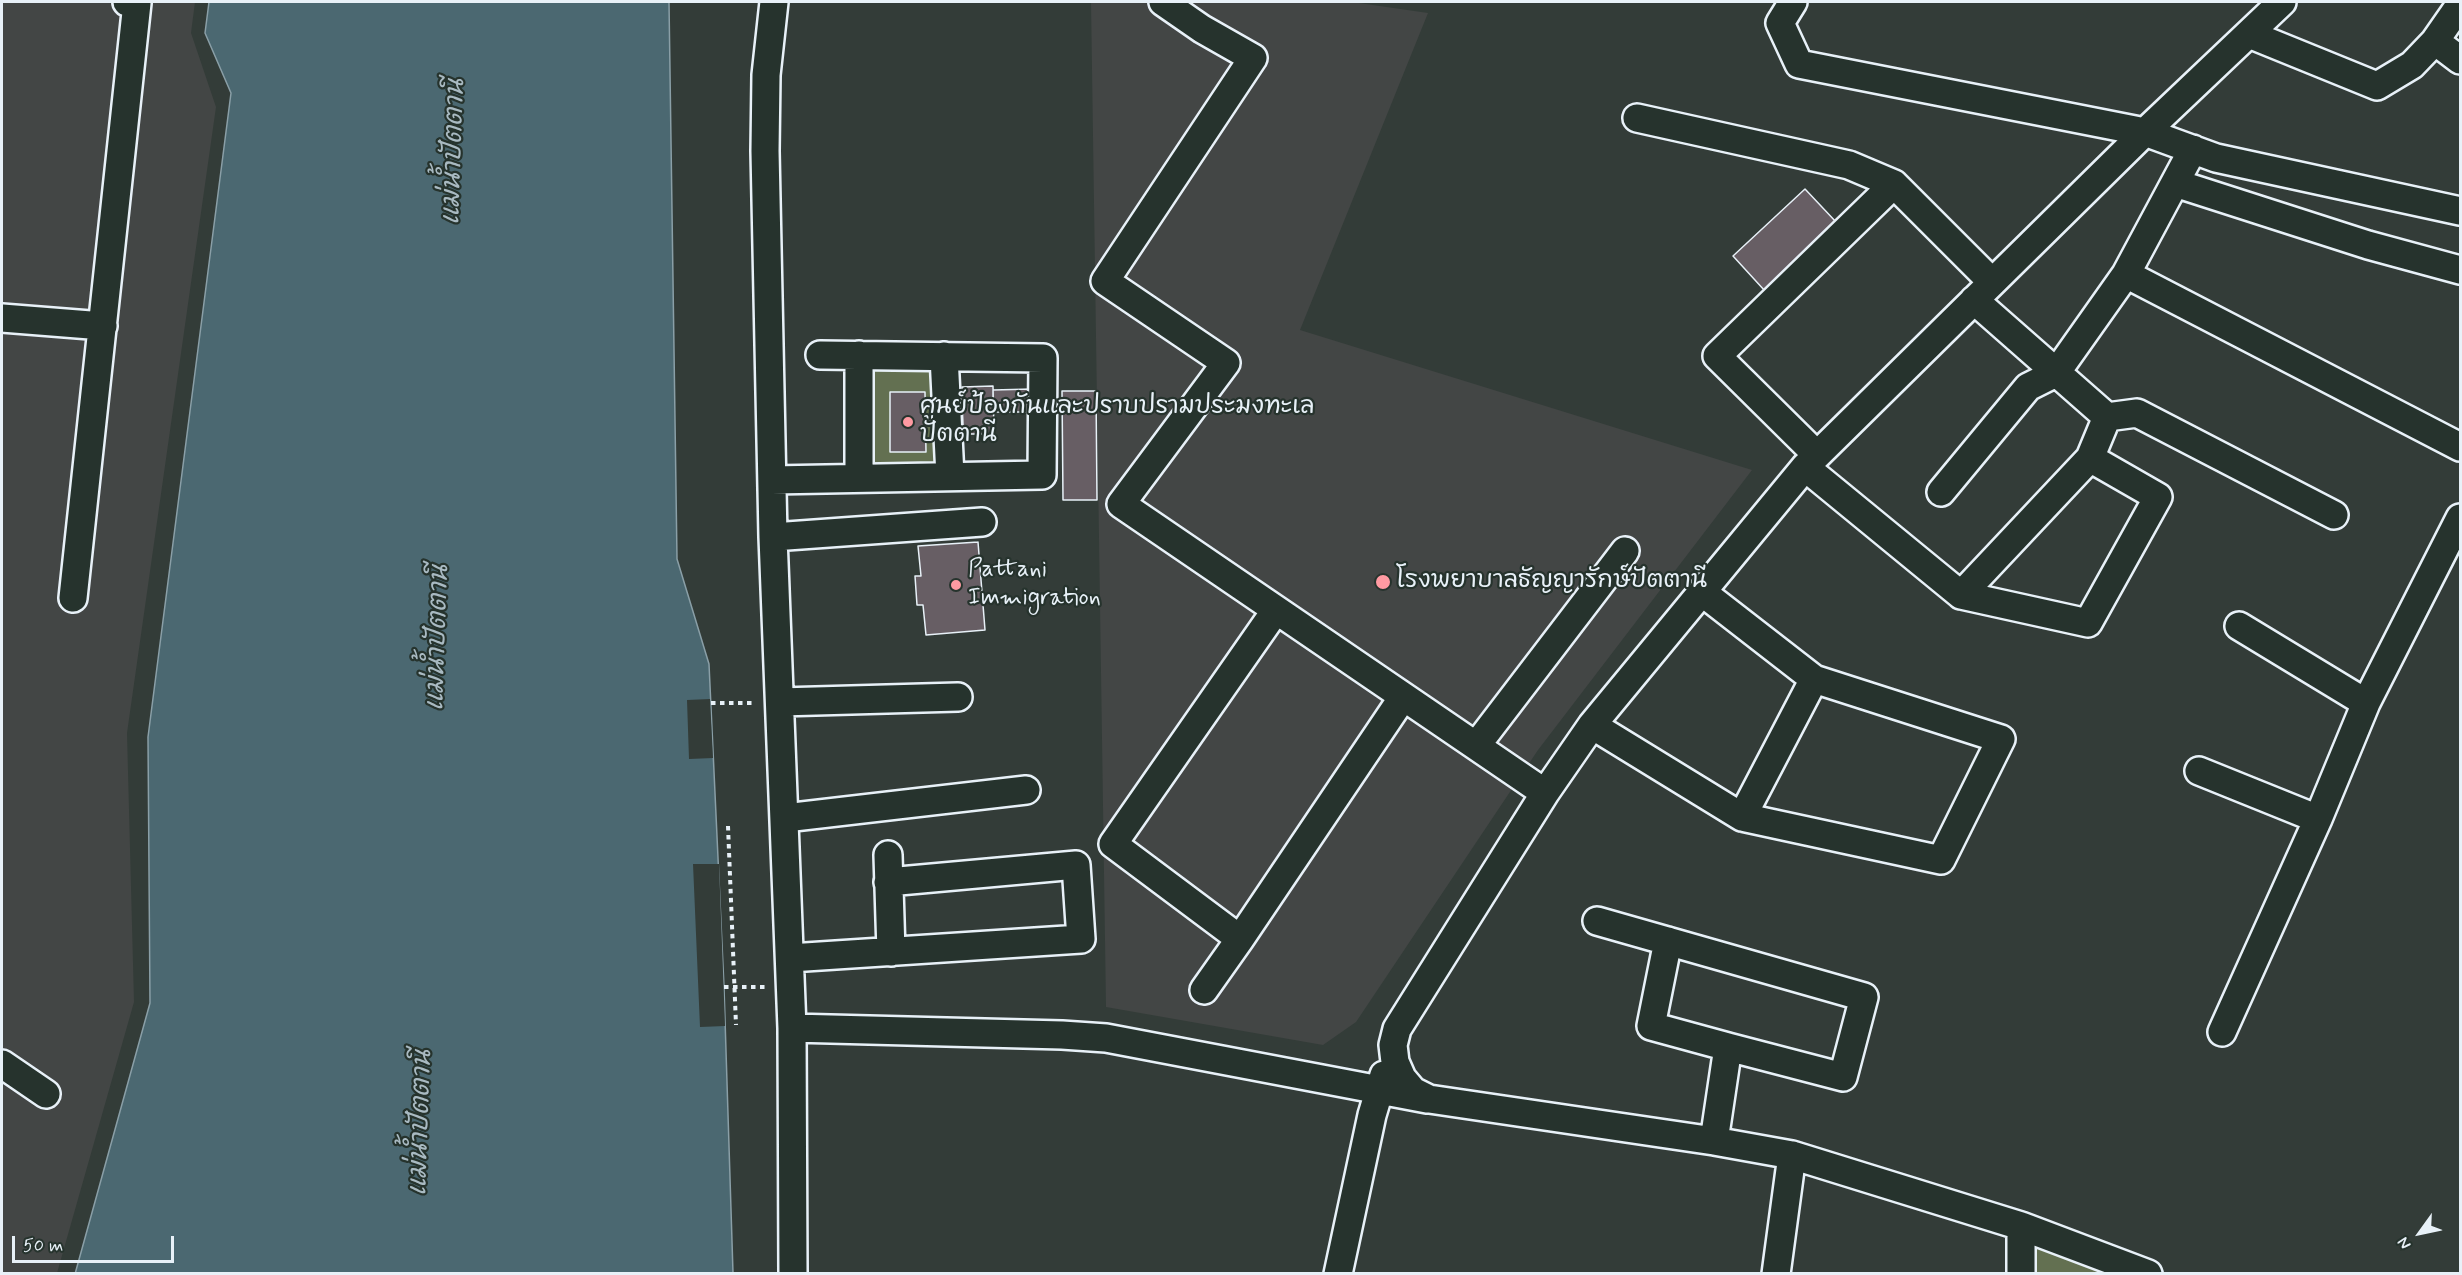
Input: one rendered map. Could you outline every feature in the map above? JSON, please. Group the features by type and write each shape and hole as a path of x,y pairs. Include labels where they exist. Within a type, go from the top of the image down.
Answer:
{"street":[{"path":"73,597 137,3 127,2"},
{"path":"774,2 766,75 765,140 773,537 791,986 794,1274"},
{"path":"1163,2 1202,29 1253,58 1105,281 1226,363 1121,504 1545,793"},
{"path":"1793,2 1780,23 1799,64 2145,132 2216,158 2460,211"},
{"path":"1338,1274 1379,1091 1397,1029 1545,793 1592,725 1811,461 2145,132 2282,2"},
{"path":"2249,34 2377,86 2412,65 2435,41 2460,5"},
{"path":"2435,41 2460,60"},
{"path":"1637,118 1849,165 1894,184 1983,291 2056,373 2107,417 2137,413 2334,515"},
{"path":"1941,492 2028,387 2056,373 2126,274 2193,149"},
{"path":"2175,183 2368,245 2460,270"},
{"path":"1894,184 1717,356 1811,461 1961,595 2088,623 2158,497 2090,458"},
{"path":"2126,274 2460,447"},
{"path":"2,318 103,326"},
{"path":"772,480 1042,475 1043,358 820,355"},
{"path":"859,355 859,478"},
{"path":"944,357 950,477"},
{"path":"1961,595 2090,458 2107,417"},
{"path":"773,537 982,522"},
{"path":"2222,1032 2318,819 2366,703 2457,532"},
{"path":"1476,746 1625,551"},
{"path":"1592,725 1742,818 1941,860 2001,739 1814,679 1702,592"},
{"path":"1240,939 1113,844 1276,610"},
{"path":"2239,626 2366,703"},
{"path":"1742,818 1814,679"},
{"path":"780,702 958,697"},
{"path":"1204,990 1403,697"},
{"path":"2199,771 2318,819"},
{"path":"785,818 1026,790"},
{"path":"888,855 891,952"},
{"path":"790,958 1081,939 1076,865 888,882"},
{"path":"1597,921 1668,941 1864,998 1843,1077 1651,1026 1668,941"},
{"path":"792,1028 1106,1038 1379,1091 1714,1141 1792,1155 2021,1226 2148,1274"},
{"path":"1394,1045 1395,1062 1402,1078 1413,1091 1429,1099"},
{"path":"1714,1141 1728,1047"},
{"path":"2,1064 46,1094"},
{"path":"1776,1274 1792,1155"},
{"path":"2021,1226 2021,1274"}],"path":[{"path":"711,704 780,702"},
{"path":"728,826 736,1025"},
{"path":"724,987 791,986"}],"shaded area":[{"path":"2,2 195,2 191,33 216,107 127,733 134,1002 57,1273 2,1274"},
{"name":"โรงพยาบาลธัญญารักษ์ปัตตานี","path":"1091,2 1352,2 1428,13 1300,330 1752,470 1538,750 1356,1022 1323,1045 1106,1007"}],"green space":[{"path":"937,369 939,466 874,467 872,370"},
{"path":"2033,1241 2119,1273 2033,1273"}],"water":[{"name":"แม่น้ำปัตตานี","path":"209,2 669,2 677,559 709,664 724,987 733,1273 75,1274 150,1003 148,737 231,93 205,33"}],"pier":[{"path":"710,699 713,758 689,759 687,700"},
{"path":"693,864 719,864 725,1026 700,1027"}],"building":[{"path":"1805,189 1837,223 1765,291 1733,256"},
{"path":"993,386 994,434 963,434 962,387"},
{"path":"1032,389 1032,412 993,412 993,390"},
{"path":"1062,391 1096,391 1097,500 1063,500"},
{"name":"ศูนย์ป้องกันและปราบปรามประมงทะเล ปัตตานี","path":"890,392 925,392 926,452 890,452"},
{"path":"978,542 985,630 926,635 923,605 917,605 915,576 921,576 918,546"}],"place":[{"name":"ศูนย์ป้องกันและปราบปรามประมงทะเล ปัตตานี","path":"908,422"},
{"name":"โรงพยาบาลธัญญารักษ์ปัตตานี","path":"1383,582"},
{"name":"Pattani Immigration","path":"956,585"}]}
